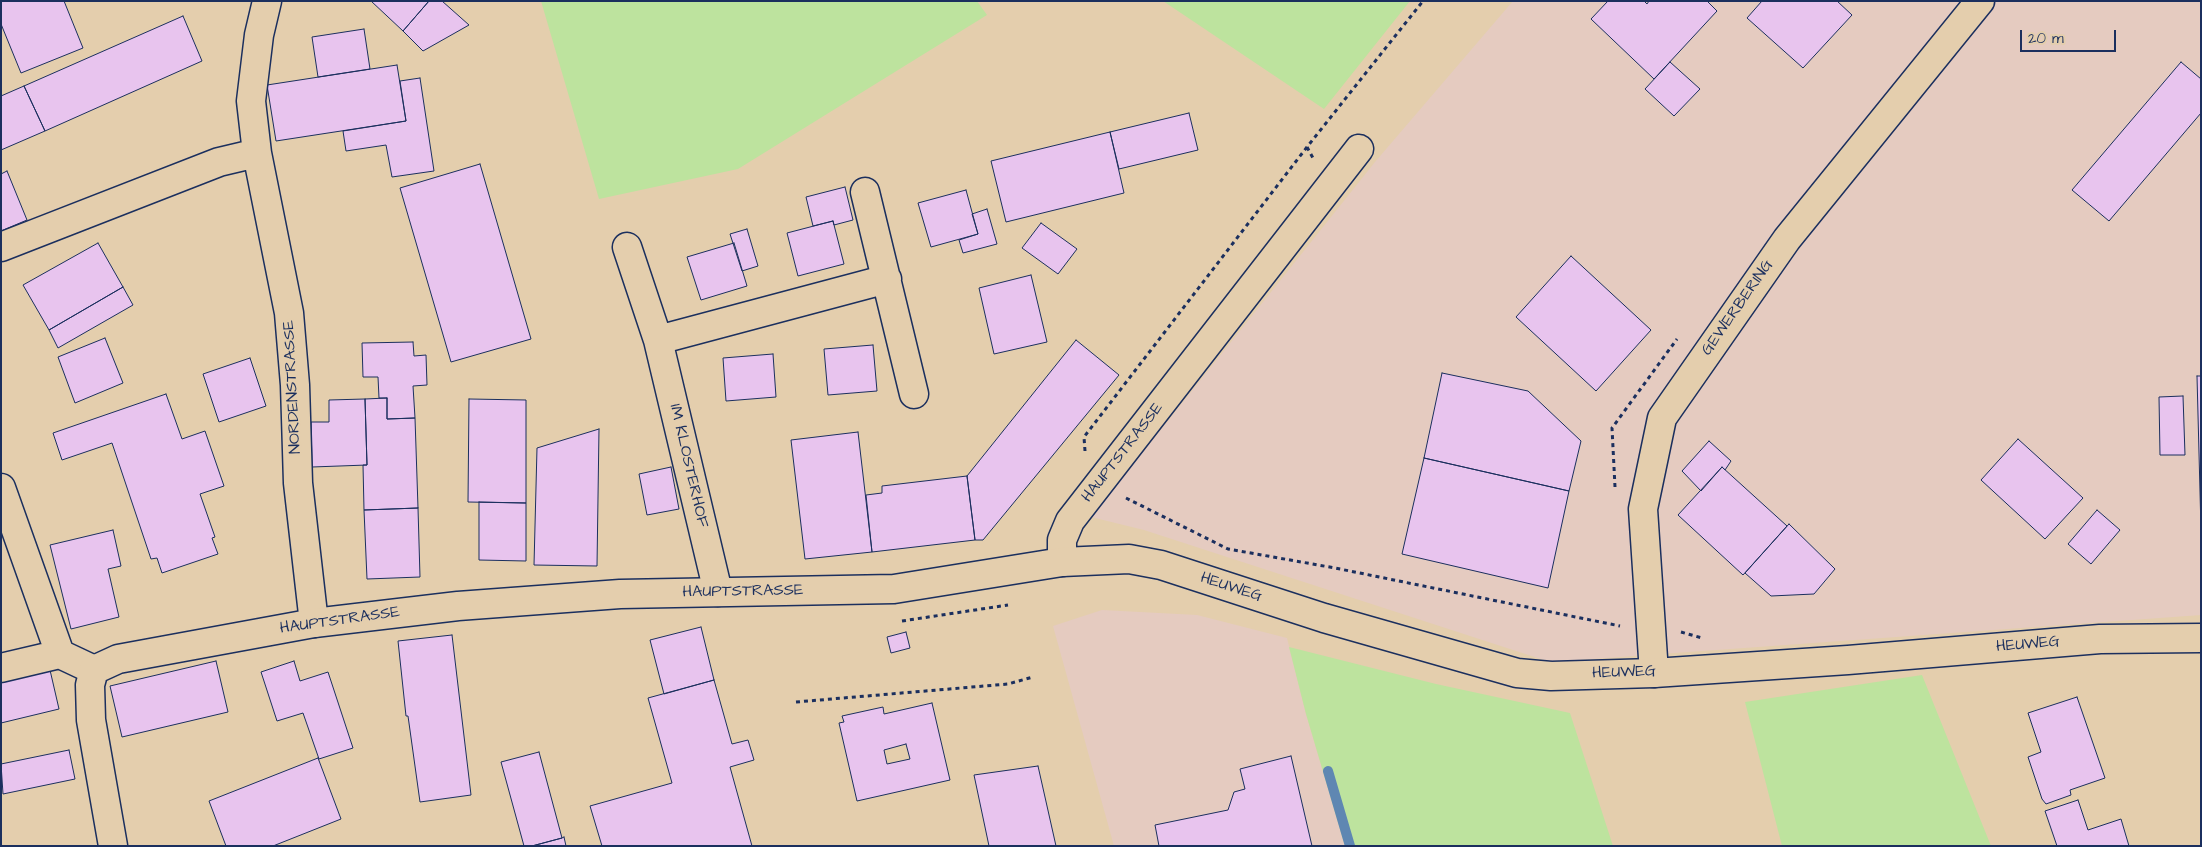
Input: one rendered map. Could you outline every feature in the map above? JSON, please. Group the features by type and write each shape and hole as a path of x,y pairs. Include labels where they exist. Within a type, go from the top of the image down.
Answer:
{"street":[{"name":"NORDENSTRASSE","path":"267,1 259,35 251,101 256,153 290,313 295,384 298,483 314,623"},
{"name":"GEWERBERING","path":"1654,673 1643,509 1662,418 1787,239 1980,1"},
{"name":"HAUPTSTRASSE","path":"94,670 118,659 314,623 458,606 612,595 894,589 1062,562 1062,540 1070,521 1359,149"},
{"path":"1,247 219,162 256,153"},
{"path":"865,192 914,394"},
{"name":"IM KLOSTERHOF","path":"627,246 658,340 718,592"},
{"path":"658,340 887,280"},
{"path":"1,488 60,654"},
{"name":"HEUWEG","path":"1062,562 1129,559 1161,565 1324,618 1517,673 1551,676 1654,673 1848,660 2091,640 2201,638"},
{"path":"1,668 60,654 94,670 90,685 91,720 113,846"}],"path":[{"path":"1085,455 1084,437 1307,147 1423,1"},
{"path":"1615,493 1612,428 1680,335"},
{"path":"1100,482 1114,492 1228,549 1335,568 1620,626 1620,616"},
{"path":"796,702 1008,684 1033,676"}],"shaded area":[{"path":"1513,1 2201,1 2201,615 1550,662 1144,530 1091,517 1375,162"},
{"path":"1102,610 1197,615 1287,638 1306,714 1345,846 1114,846 1053,626"}],"green space":[{"path":"541,1 977,1 987,15 738,169 599,199"},
{"path":"1163,1 1410,1 1324,109"},
{"path":"1289,647 1436,684 1570,713 1613,846 1345,846 1306,714"},
{"path":"1922,675 1991,846 1782,846 1745,702"}],"building":[{"path":"1,1 64,1 83,48 21,73 1,24"},
{"path":"371,1 429,1 403,31"},
{"path":"429,1 442,1 469,25 423,51 403,31"},
{"path":"1608,1 1644,1 1647,4 1649,1 1707,1 1717,11 1654,79 1591,19"},
{"path":"1762,1 1837,1 1852,15 1803,68 1747,18"},
{"path":"183,16 202,61 45,131 24,86"},
{"path":"364,29 370,69 318,77 312,37"},
{"path":"1670,62 1700,89 1674,116 1645,89"},
{"path":"2181,62 2201,79 2201,113 2109,221 2072,190"},
{"path":"397,65 406,121 276,141 267,85"},
{"path":"420,78 434,171 392,177 386,145 346,151 343,131 406,121 400,81"},
{"path":"24,86 45,131 1,150 1,96"},
{"path":"1189,113 1198,150 1119,169 1110,132"},
{"path":"1110,132 1124,193 1006,222 991,161"},
{"path":"480,164 531,339 451,362 400,188"},
{"path":"7,171 27,220 1,231 1,174"},
{"path":"845,187 853,220 834,225 833,221 813,226 806,197"},
{"path":"966,190 978,234 931,247 918,203"},
{"path":"987,209 997,244 963,253 959,240 978,234 972,214"},
{"path":"833,221 844,264 798,276 787,233"},
{"path":"1041,223 1077,249 1058,274 1022,248"},
{"path":"747,229 758,266 742,271 730,234"},
{"path":"98,243 123,287 49,330 23,285"},
{"path":"734,243 747,286 701,300 687,257"},
{"path":"1571,256 1651,330 1596,391 1516,317"},
{"path":"1031,275 1047,342 994,354 979,288"},
{"path":"123,287 133,305 58,348 49,330"},
{"path":"105,338 123,383 75,403 58,357"},
{"path":"1076,340 1119,375 983,540 975,540 967,476"},
{"path":"413,342 414,356 426,355 427,385 413,386 415,418 387,419 387,398 379,398 378,377 363,377 362,343"},
{"path":"873,345 877,391 828,395 824,349"},
{"path":"773,354 776,397 726,401 723,358"},
{"path":"250,358 266,406 219,422 203,374"},
{"path":"1442,373 1528,391 1581,441 1569,491 1424,458"},
{"path":"2197,376 2201,376 2201,530"},
{"path":"166,394 182,439 205,431 224,486 200,494 215,537 212,538 218,554 162,573 157,558 151,559 112,443 62,460 53,433"},
{"path":"2183,396 2185,455 2160,455 2159,397"},
{"path":"387,398 387,419 415,418 418,508 364,510 363,465 367,465 365,399"},
{"path":"365,399 367,465 312,467 311,422 329,422 329,400"},
{"path":"469,399 526,400 526,503 468,502"},
{"path":"599,429 597,566 534,565 537,448"},
{"path":"858,432 872,552 805,559 791,440"},
{"path":"2018,439 2083,498 2045,539 1981,480"},
{"path":"1709,441 1731,461 1725,470 1722,467 1701,491 1682,471"},
{"path":"1424,458 1569,491 1548,588 1402,554"},
{"path":"671,467 679,509 647,515 639,474"},
{"path":"1722,467 1787,526 1743,575 1678,515"},
{"path":"967,476 975,540 872,552 866,495 882,493 882,486"},
{"path":"479,502 526,503 526,561 479,560"},
{"path":"418,508 420,577 367,579 364,510"},
{"path":"2097,510 2120,530 2091,564 2068,544"},
{"path":"1789,524 1835,569 1814,594 1771,596 1745,573"},
{"path":"113,530 121,566 108,569 119,617 71,629 50,545"},
{"path":"701,627 714,680 664,694 650,640"},
{"path":"906,632 910,648 891,653 887,637"},
{"path":"452,635 471,795 420,802 408,716 406,716 398,641"},
{"path":"216,661 228,712 122,737 110,686"},
{"path":"294,661 300,681 328,672 353,748 319,759 303,713 277,721 261,672"},
{"path":"50,670 59,709 1,723 1,682"},
{"path":"714,680 732,744 748,740 754,760 730,767 752,846 602,846 590,806 672,783 648,698"},
{"path":"2077,697 2105,778 2070,790 2071,795 2046,804 2042,799 2028,757 2041,752 2028,713"},
{"path":"932,703 950,780 857,801 839,723 844,722 842,716 883,707 884,714","holes":["906,744 910,759 887,764 884,750"]},
{"path":"69,750 75,779 3,794 1,764"},
{"path":"539,752 562,838 532,846 524,846 501,762"},
{"path":"1291,756 1312,846 1159,846 1155,825 1228,810 1234,792 1245,789 1240,769"},
{"path":"318,758 341,819 273,846 226,846 209,801"},
{"path":"1038,766 1056,846 989,846 974,775"},
{"path":"2078,800 2088,830 2121,819 2129,846 2057,846 2045,811"},
{"path":"564,837 566,846 532,846 562,838"}],"waterway":[{"path":"1328,771 1350,846"}]}
